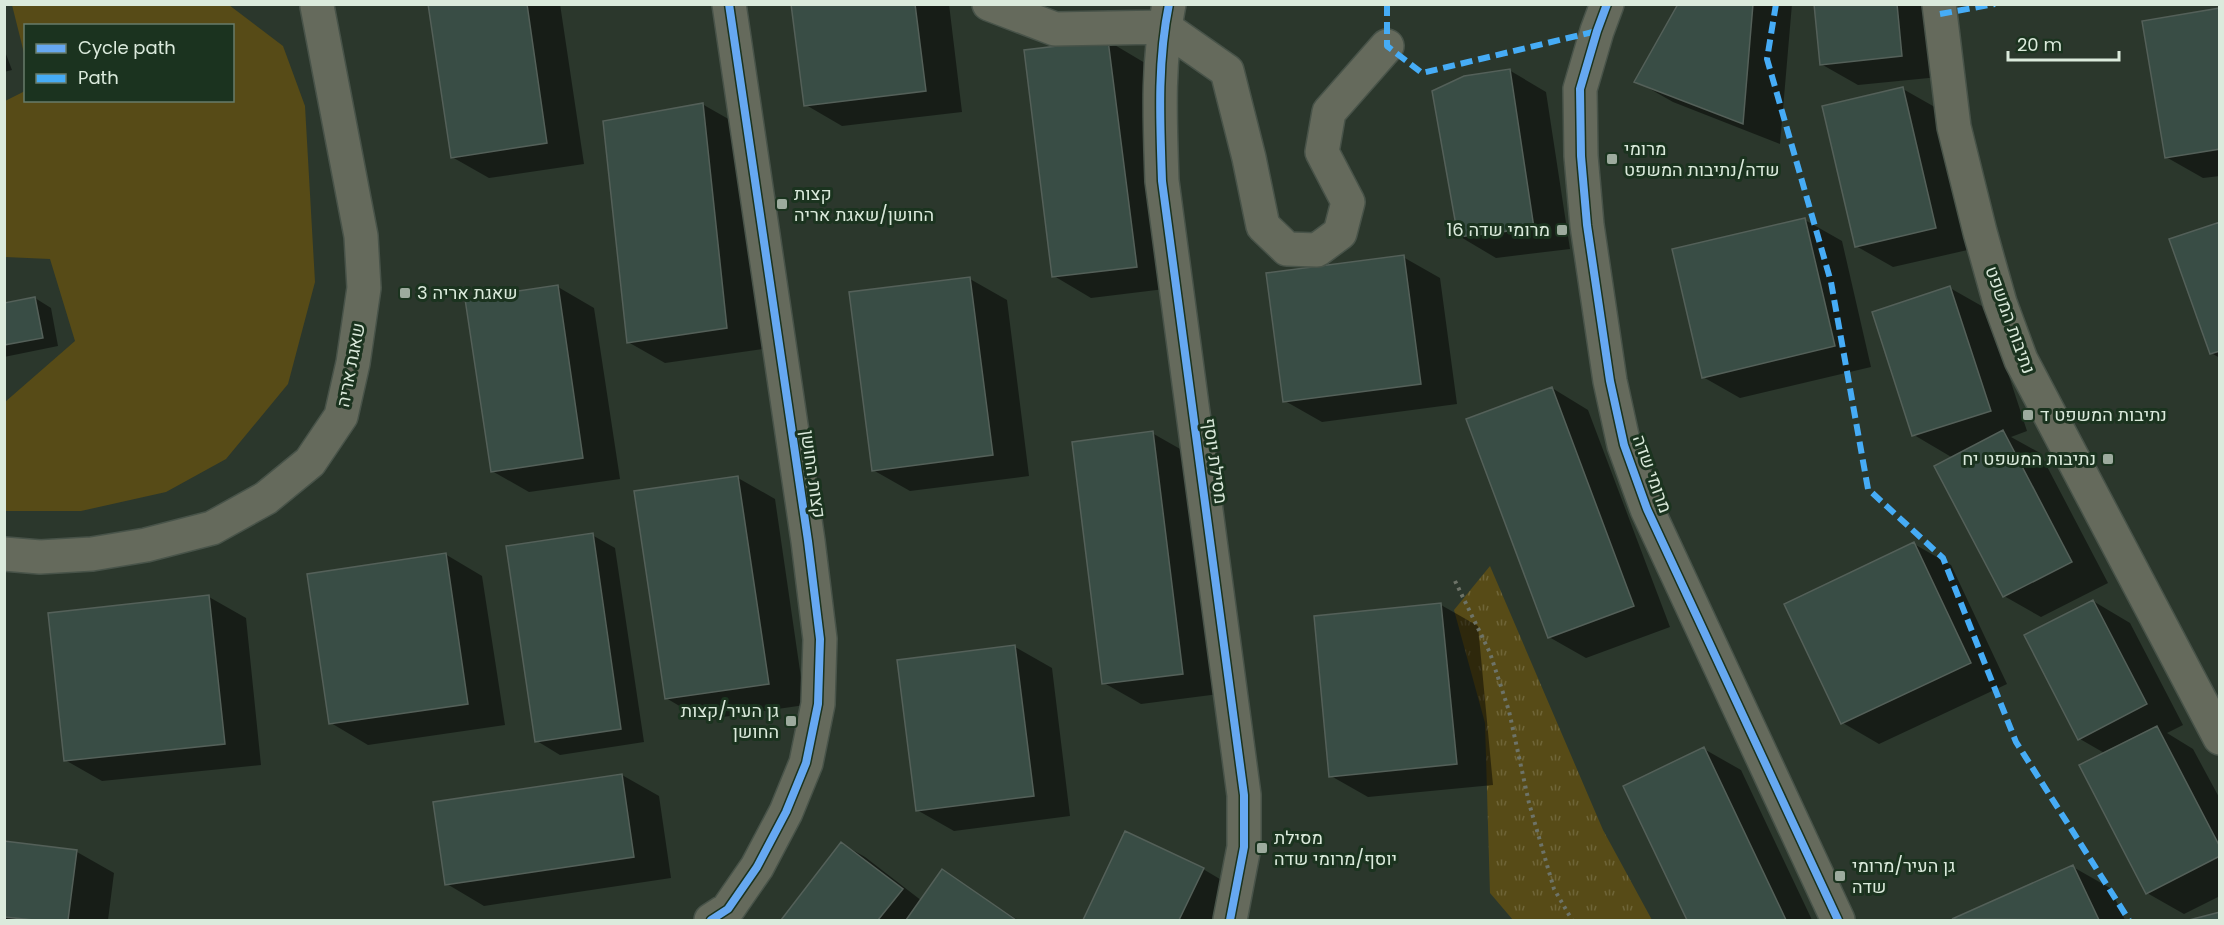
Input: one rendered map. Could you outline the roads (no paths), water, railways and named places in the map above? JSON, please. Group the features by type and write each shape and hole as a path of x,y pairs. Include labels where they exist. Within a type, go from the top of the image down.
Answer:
{"street":[{"name":"קצות החושן","path":"711,921 728,909 757,867 786,812 806,763 818,704 819,650 808,541 729,4"},
{"path":"989,4 1055,29 1166,16 1227,71 1263,225 1287,249 1317,250 1340,233 1348,202 1322,152 1329,112 1387,46"},
{"name":"מרומי שדה","path":"1607,4 1580,89 1581,156 1598,308 1610,381 1624,445 1647,509 1838,921"},
{"name":"נתיבות המשפט","path":"1939,4 1954,127 1997,292 2021,360 2220,738"},
{"name":"שאגת אריה","path":"4,554 40,557 92,554 212,528 266,498 310,462 342,416 353,363 364,288 361,236 310,5"},
{"name":"מסילת יוסף","path":"1166,16 1159,93 1162,180 1244,795 1244,847 1230,921"}],"place":[{"name":"מרומי שדה/נתיבות המשפט","path":"1612,159"},
{"name":"קצות החושן/שאגת אריה","path":"782,204"},
{"name":"מרומי שדה 16","path":"1562,230"},
{"name":"שאגת אריה 3","path":"405,293"},
{"name":"נתיבות המשפט ד","path":"2028,415"},
{"name":"נתיבות המשפט יח","path":"2108,459"},
{"name":"גן העיר/קצות החושן","path":"791,721"},
{"name":"מסילת יוסף/מרומי שדה","path":"1262,848"},
{"name":"גן העיר/מרומי שדה","path":"1840,876"}]}
